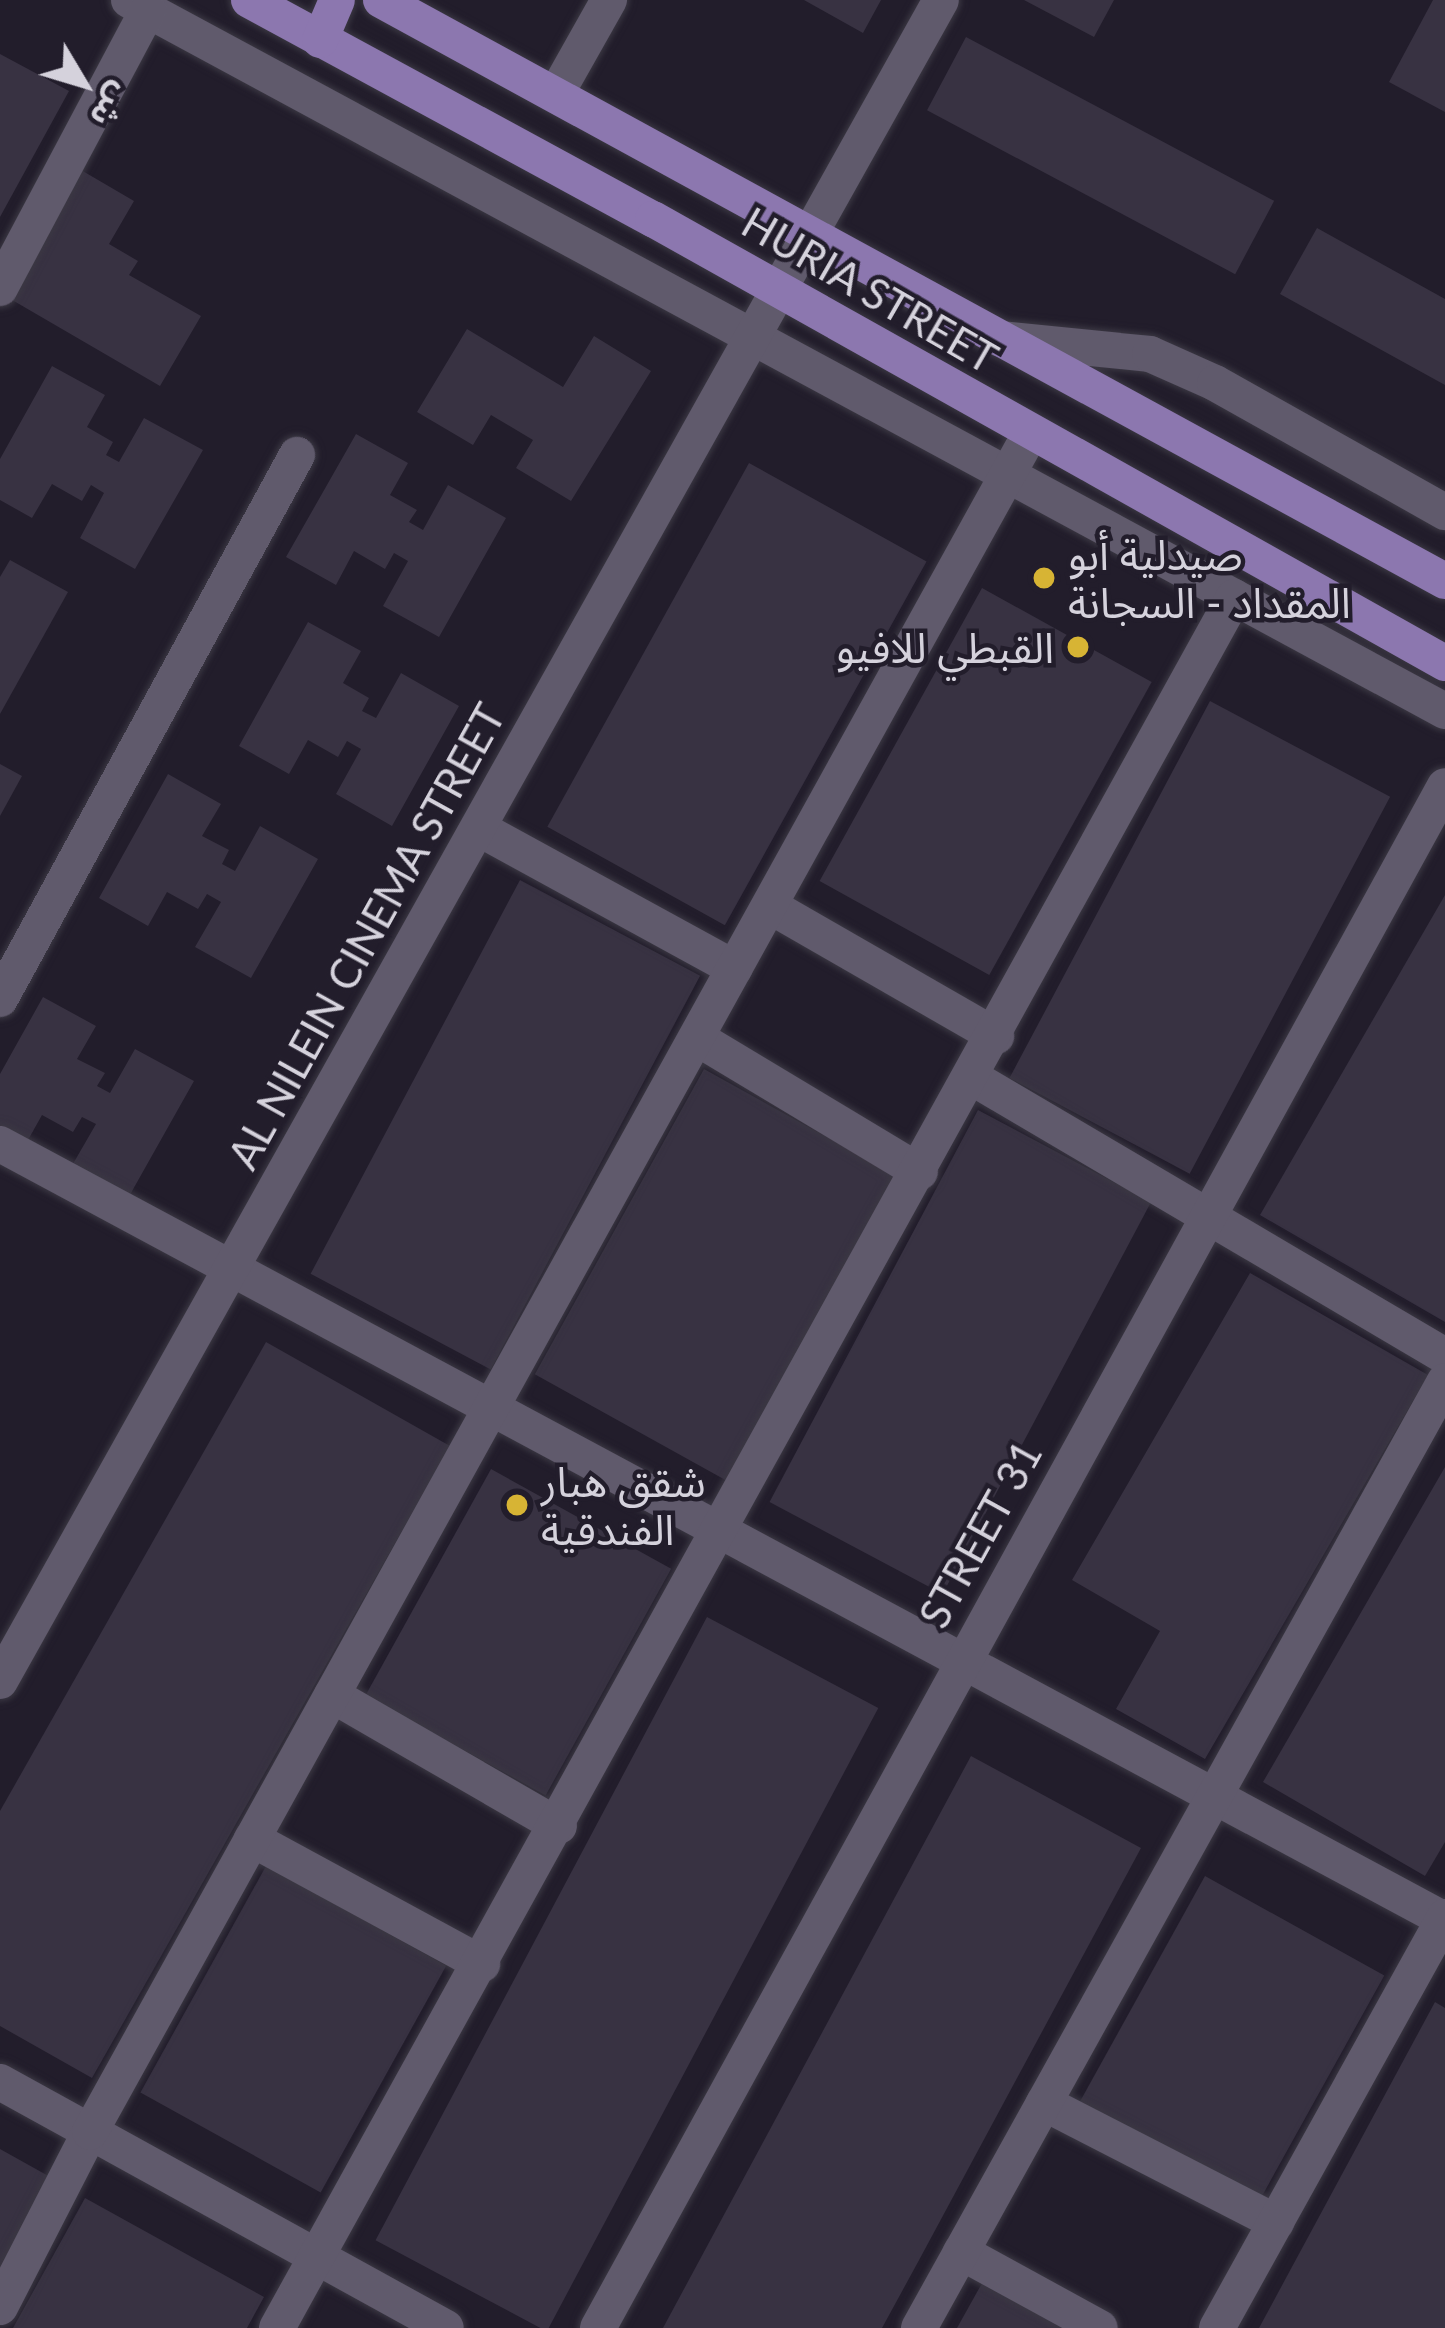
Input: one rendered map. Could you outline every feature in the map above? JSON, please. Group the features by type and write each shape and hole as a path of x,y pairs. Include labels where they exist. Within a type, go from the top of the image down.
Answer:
{"main road":[{"name":"HURIA STREET","path":"249,0 780,290 1445,663"},
{"path":"320,40 337,0"},
{"name":"HURIA STREET","path":"381,0 1445,581"}],"street":[{"path":"556,94 609,0"},
{"name":"AL NILEIN CINEMA STREET","path":"0,1681 941,0"},
{"path":"0,288 138,5 1445,711"},
{"path":"1000,339 1150,354 1216,382 1445,512"},
{"path":"0,2307 89,2132 1031,432"},
{"path":"0,999 297,455"},
{"path":"277,2328 973,1078 1234,597"},
{"name":"STREET 31","path":"598,2328 1445,786"},
{"path":"480,829 734,968"},
{"path":"770,906 996,1036"},
{"path":"697,1038 920,1172"},
{"path":"973,1078 1445,1356"},
{"path":"0,1144 228,1271 964,1658 1445,1919 1217,2328"},
{"path":"919,2328 1215,1796 1435,1425 1445,1382"},
{"path":"332,1695 559,1826"},
{"path":"252,1839 482,1964"},
{"path":"0,2082 446,2328"},
{"path":"1044,2103 1276,2222"},
{"path":"961,2252 1100,2328"}],"building":[{"path":"804,0 881,0 863,33"},
{"path":"1024,0 1114,0 1094,37"},
{"path":"1433,0 1445,0 1445,112 1389,82"},
{"path":"966,37 1274,201 1235,274 927,110"},
{"path":"0,54 69,91 0,217"},
{"path":"81,170 134,201 109,244 138,261 129,275 201,316 160,386 7,297"},
{"path":"1317,228 1445,299 1445,385 1280,294"},
{"path":"467,329 563,387 594,336 651,371 571,501 516,468 533,440 491,415 473,445 417,412"},
{"path":"52,366 105,395 87,427 113,442 106,455 119,462 144,418 203,450 135,569 80,538 104,493 91,485 82,501 52,484 32,518 0,500 0,459"},
{"path":"356,434 408,463 390,495 417,510 409,522 423,530 448,485 506,518 439,637 383,606 408,561 394,553 385,569 354,551 336,585 286,557"},
{"path":"749,463 927,561 725,925 547,827"},
{"path":"10,560 68,592 0,714 0,577"},
{"path":"982,588 1152,682 989,975 820,881"},
{"path":"308,622 361,651 343,683 369,698 362,711 376,718 401,673 459,706 392,826 336,794 361,749 347,741 338,757 308,740 289,774 239,746"},
{"path":"1210,701 1390,797 1190,1174 1010,1078"},
{"path":"0,764 22,776 0,816"},
{"path":"168,774 221,804 202,836 229,850 222,864 235,871 260,826 318,859 251,978 195,947 221,902 207,894 198,909 167,892 148,926 99,898"},
{"path":"520,880 700,976 491,1370 311,1274"},
{"path":"1445,895 1445,1322 1260,1215"},
{"path":"43,997 96,1026 77,1059 105,1073 97,1086 110,1093 135,1049 194,1081 127,1200 70,1169 96,1124 82,1117 73,1132 42,1115 23,1149 0,1136 0,1074"},
{"path":"704,1069 896,1176 727,1481 535,1374"},
{"path":"978,1110 1151,1202 943,1594 770,1502"},
{"path":"1250,1273 1428,1375 1205,1759 1116,1709 1160,1631 1072,1580"},
{"path":"266,1342 450,1446 92,2078 0,2026 0,1811"},
{"path":"1445,1467 1445,1842 1425,1876 1263,1782"},
{"path":"491,1469 671,1569 546,1795 365,1696"},
{"path":"707,1617 878,1708 549,2328 540,2328 376,2240"},
{"path":"971,1756 1141,1848 882,2328 663,2328"},
{"path":"266,1866 446,1966 321,2192 140,2093"},
{"path":"1205,1876 1384,1975 1259,2202 1079,2103"},
{"path":"1435,2002 1445,2008 1445,2328 1259,2328"},
{"path":"0,2149 52,2178 0,2273"},
{"path":"85,2198 264,2297 247,2328 13,2328"},
{"path":"986,2276 1080,2328 957,2328"}],"place":[{"name":"صيدلية أبو المقداد - السجانة","path":"1044,578"},
{"name":"القبطي للافيو","path":"1078,647"},
{"name":"شقق هبار الفندقية","path":"517,1505"}]}
